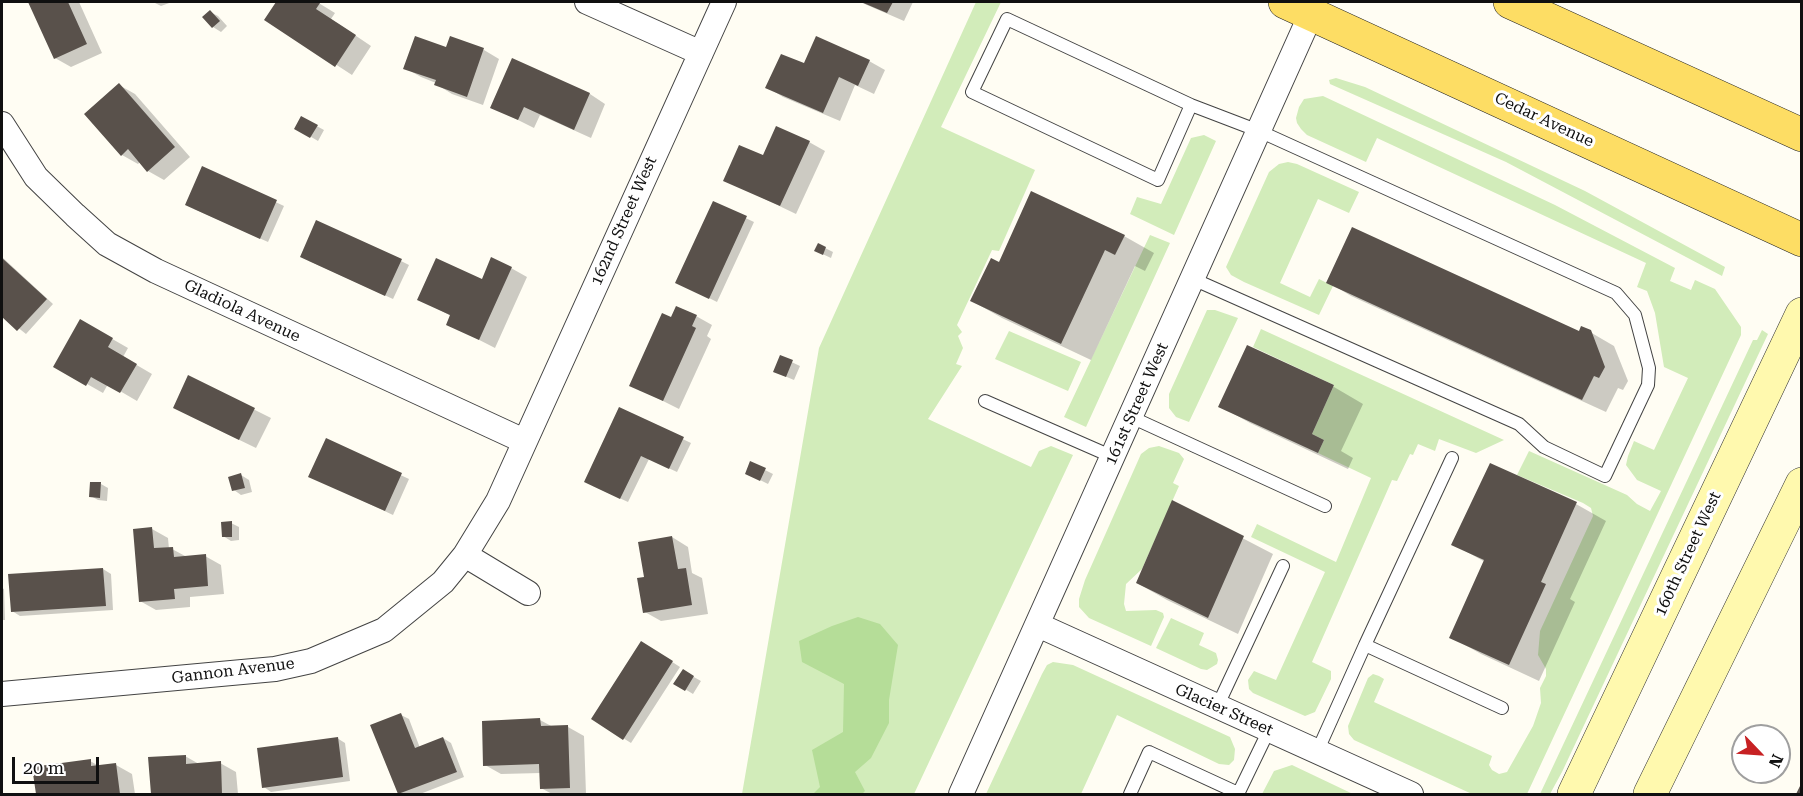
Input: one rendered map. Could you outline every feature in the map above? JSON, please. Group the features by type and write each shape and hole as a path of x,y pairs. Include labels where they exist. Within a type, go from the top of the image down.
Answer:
{"main road":[{"path":"1510,2 1802,135"},
{"name":"Cedar Avenue","path":"1298,8 1802,240"},
{"name":"160th Street West","path":"1574,795 1802,314"},
{"path":"1650,795 1802,484"}],"street":[{"path":"587,2 700,53"},
{"name":"162nd Street West","path":"524,441 724,2"},
{"name":"161st Street West","path":"961,795 1259,131 1298,8"},
{"name":"Gladiola Avenue","path":"2,124 36,177 108,244 156,271 524,441"},
{"name":"Gannon Avenue","path":"2,694 275,669 311,661 384,630 443,582 465,555 498,501 524,441"},
{"path":"465,555 528,593"},
{"name":"Glacier Street","path":"1038,625 1405,793"}],"lane":[{"path":"1191,105 1158,180 972,92 1007,19 1191,105 1259,131 1617,293 1635,315 1649,368 1648,385 1605,476 1544,447 1520,424 1193,279"},
{"path":"985,401 1113,457"},
{"path":"1131,417 1325,506"},
{"path":"1317,752 1452,458"},
{"path":"1216,707 1283,566"},
{"path":"1365,645 1502,708"},
{"path":"1130,795 1149,752 1238,794 1269,730"}],"green space":[{"path":"976,2 1001,2 941,127 1035,170 999,251 992,250 957,325 962,332 958,336 963,348 956,364 962,366 928,419 1031,467 1039,451 1051,446 1073,455 914,794 742,794 819,348"},
{"path":"1336,78 1365,87 1585,191 1725,267 1722,276 1506,162 1330,84 1329,80"},
{"path":"1323,96 1555,205 1675,268 1670,281 1691,290 1695,280 1715,289 1741,327 1741,335 1527,794 1472,794 1354,740 1349,734 1348,726 1368,678 1373,674 1384,679 1374,702 1492,756 1489,765 1492,770 1499,774 1507,772 1533,726 1541,703 1540,688 1546,676 1546,669 1538,655 1540,631 1593,516 1591,508 1583,503 1517,475 1529,451 1627,495 1650,511 1661,491 1637,480 1626,465 1628,456 1634,441 1654,450 1688,378 1664,367 1655,313 1647,291 1637,287 1646,263 1377,138 1366,162 1307,135 1297,123 1299,107 1304,99"},
{"path":"1204,135 1216,141 1174,235 1130,214 1137,197 1161,204 1191,138"},
{"path":"1288,162 1359,192 1349,213 1318,199 1280,283 1310,297 1319,279 1333,286 1319,315 1244,282 1231,275 1226,267 1269,172 1279,164"},
{"path":"1150,235 1170,243 1086,427 1064,417"},
{"path":"1207,310 1215,310 1238,318 1189,422 1176,417 1169,408 1169,394"},
{"path":"1261,329 1504,440 1476,453 1439,439 1435,451 1418,444 1413,455 1410,454 1397,481 1392,480 1312,662 1331,671 1331,679 1315,712 1305,716 1253,693 1249,689 1248,680 1254,671 1276,680 1325,572 1251,537 1257,524 1336,562 1371,478 1318,453 1324,440 1312,434 1334,385 1253,347"},
{"path":"1762,330 1768,334 1562,772 1550,794 1540,794 1753,340 1757,340"},
{"path":"1009,331 1081,362 1068,391 995,359"},
{"path":"1159,446 1179,453 1184,459 1173,483 1179,486 1142,569 1126,584 1124,604 1126,611 1156,610 1163,613 1164,617 1151,646 1089,618 1079,607 1079,599 1085,580 1141,454 1149,448"},
{"path":"858,617 880,624 898,645 889,700 889,723 871,758 855,772 865,791 862,794 813,794 820,787 812,750 843,732 844,684 802,662 799,641"},
{"path":"1171,618 1204,633 1199,645 1216,653 1217,664 1207,670 1201,669 1156,648"},
{"path":"1053,662 1073,665 1230,737 1235,749 1234,760 1229,765 1219,764 1117,715 1081,794 986,794 1042,674 1047,665"},
{"path":"1292,765 1353,794 1262,794 1274,771"}],"building":[{"path":"28,2 68,2 87,44 54,59"},
{"path":"276,2 318,2 320,3 316,9 356,35 335,67 264,20"},
{"path":"861,2 893,2 887,13"},
{"path":"210,10 220,21 212,28 202,17"},
{"path":"415,36 446,47 450,36 484,48 467,97 434,85 436,80 403,69"},
{"path":"816,36 870,60 858,86 839,77 823,113 765,88 781,54 804,63"},
{"path":"512,58 590,93 574,130 524,107 518,120 490,108"},
{"path":"119,83 175,147 147,172 128,149 121,156 84,114"},
{"path":"301,116 318,125 310,138 294,129"},
{"path":"776,126 810,141 780,206 723,181 739,145 763,155"},
{"path":"202,166 277,200 260,239 185,205"},
{"path":"1031,191 1125,235 1115,255 1105,250 1061,344 970,301 991,258 999,262"},
{"path":"713,201 747,216 709,299 675,283"},
{"path":"316,220 402,259 385,296 300,257"},
{"path":"1352,227 1579,331 1581,326 1591,330 1605,367 1599,378 1594,376 1582,400 1326,283"},
{"path":"818,243 826,247 823,255 814,251"},
{"path":"491,257 512,267 479,340 446,325 450,315 417,300 436,258 482,279"},
{"path":"2,258 47,299 17,331 2,317"},
{"path":"676,306 697,315 692,326 696,328 663,401 629,386 662,313 671,317"},
{"path":"80,319 113,338 108,347 137,364 120,393 91,377 86,386 53,367"},
{"path":"1247,345 1334,385 1312,434 1324,440 1318,453 1218,407"},
{"path":"780,355 793,360 786,377 773,372"},
{"path":"188,375 255,408 239,440 173,408"},
{"path":"619,407 684,437 669,469 641,456 620,499 584,482"},
{"path":"326,438 402,473 385,511 308,477"},
{"path":"750,461 766,468 760,481 745,474"},
{"path":"1490,463 1577,502 1541,582 1546,584 1509,665 1449,638 1484,560 1451,545"},
{"path":"241,473 245,488 232,491 228,477"},
{"path":"90,482 101,482 100,498 89,497"},
{"path":"1172,500 1244,536 1208,618 1136,583"},
{"path":"232,521 232,537 222,537 221,522"},
{"path":"152,527 154,548 173,547 174,557 206,554 208,586 174,589 175,599 139,602 133,529"},
{"path":"672,536 678,569 686,568 692,605 643,613 637,578 644,577 638,542"},
{"path":"103,568 106,606 11,612 8,574"},
{"path":"641,641 673,661 623,740 591,719"},
{"path":"683,669 694,676 685,691 673,684"},
{"path":"401,713 415,748 443,737 457,772 398,794 370,725"},
{"path":"540,718 541,726 568,725 570,788 540,789 539,764 483,766 482,721"},
{"path":"338,737 343,777 262,788 257,748"},
{"path":"186,755 186,764 221,761 222,794 151,794 148,757"},
{"path":"91,759 91,766 116,763 120,794 36,794 32,767"},
{"path":"1802,782 1802,794 1796,794"}]}
